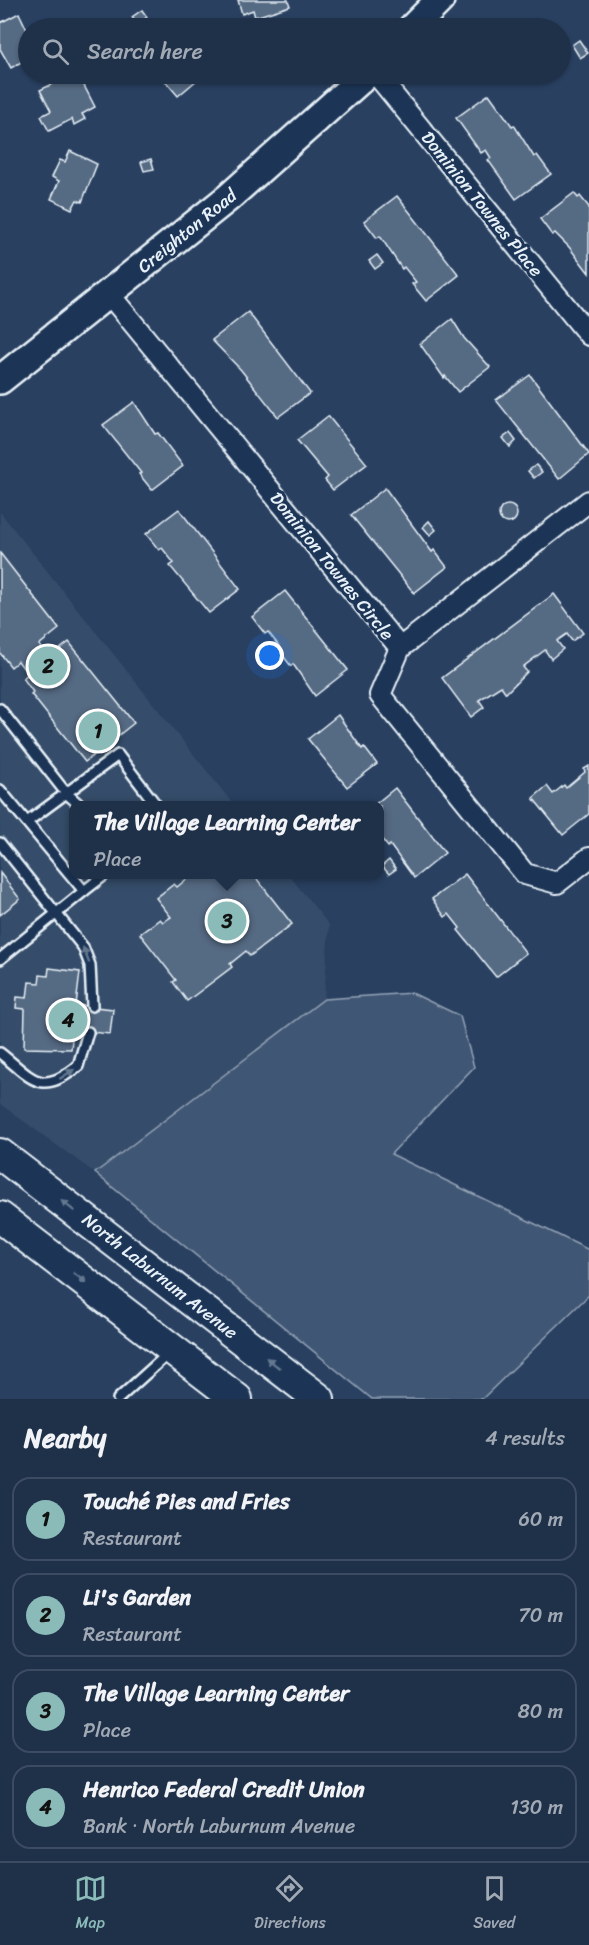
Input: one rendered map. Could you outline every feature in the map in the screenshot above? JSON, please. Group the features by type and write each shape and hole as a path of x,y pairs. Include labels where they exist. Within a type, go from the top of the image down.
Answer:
{"main road":[{"path":"422,18 440,0"},
{"name":"Creighton Road","path":"0,380 244,184 356,84"},
{"name":"North Laburnum Avenue","path":"0,1154 319,1399"},
{"path":"0,1216 237,1399"}],"street":[{"name":"Dominion Townes Place","path":"384,84 589,335"},
{"name":"Dominion Townes Circle","path":"109,294 400,648 380,694 525,874 557,883 589,858"},
{"path":"400,648 589,501"}],"lane":[{"path":"0,709 66,793 75,801"},
{"path":"27,822 118,754 153,801"},
{"path":"0,790 69,873"},
{"path":"0,843 84,946 90,965 92,1006"},
{"path":"74,879 84,891"},
{"path":"0,959 99,879"},
{"path":"0,1053 39,1083 51,1083 78,1066 88,1032"},
{"path":"118,1399 173,1350"}],"shaded area":[{"path":"0,512 231,801 69,801 69,879 292,879 329,925 324,999 95,1173 0,1104"},
{"path":"412,993 460,1016 474,1067 391,1154 589,1250 589,1295 482,1399 372,1399 95,1173 324,999"}],"building":[{"path":"238,0 288,0 290,6 255,17 253,10 242,14"},
{"path":"142,10 147,17 133,18"},
{"path":"19,13 21,18 18,18 18,64 11,68 0,49 0,23"},
{"path":"579,40 588,53 580,58 572,45"},
{"path":"52,84 83,84 95,107 82,114 85,119 74,125 72,119 49,131 41,116 51,111 40,90"},
{"path":"168,84 192,84 178,96"},
{"path":"489,94 512,126 514,125 534,157 537,155 551,174 516,199 488,160 491,158 486,150 481,153 456,118"},
{"path":"70,151 97,164 82,202 77,200 72,209 51,199 59,181 52,177 60,160 65,162"},
{"path":"151,159 154,169 144,171 141,162"},
{"path":"574,193 578,198 580,196 589,207 589,273 569,247 555,233 552,235 540,219"},
{"path":"397,196 459,275 426,301 412,284 416,282 404,267 402,269 380,236 377,238 364,221"},
{"path":"377,255 383,263 375,269 369,261"},
{"path":"248,312 310,393 278,417 241,370 212,340"},
{"path":"452,319 464,338 490,367 458,392 445,376 444,378 420,344"},
{"path":"530,375 589,454 559,479 496,400"},
{"path":"134,402 155,434 158,433 183,466 152,490 103,425"},
{"path":"328,416 367,464 333,490 325,480 328,477 297,440"},
{"path":"510,433 516,441 510,447 503,438"},
{"path":"536,465 542,472 534,478 528,471"},
{"path":"385,488 432,552 434,550 447,567 414,593 351,515"},
{"path":"504,505 512,505 517,510 515,521 504,523 499,518 499,510"},
{"path":"179,509 240,589 209,613 170,566 174,563 146,534"},
{"path":"429,521 436,530 430,535 423,527"},
{"path":"0,553 59,629 39,645 49,658 69,642 134,723 85,762 31,694 33,692 23,678 28,674 18,661 11,667 0,653"},
{"path":"285,591 348,670 315,696 293,664 291,666 277,648 279,646 268,632 265,634 252,617"},
{"path":"554,594 583,633 572,641 567,634 557,641 563,649 551,659 545,650 523,667 527,672 506,693 501,686 479,700 484,707 471,717 442,678"},
{"path":"338,715 362,749 364,747 377,764 347,787 308,739"},
{"path":"589,766 589,814 563,835 533,798 547,786 553,794 564,785 566,788"},
{"path":"395,788 445,853 414,878 390,845 388,847 384,842 384,801 379,801"},
{"path":"389,860 396,869 389,874 384,868 384,864"},
{"path":"0,873 20,899 0,915"},
{"path":"465,874 526,953 496,977 458,930 460,928 449,914 445,917 432,899"},
{"path":"187,879 257,879 292,924 250,956 246,951 230,964 232,967 187,1001 173,982 176,980 140,934 160,919 163,922 171,917 156,898 174,884 177,887"},
{"path":"49,968 80,972 76,1005 113,1009 110,1034 73,1030 71,1049 24,1048 25,1009 16,1008 17,997 27,998 29,982 39,983 40,975 48,976"}],"place":[{"name":"Li's Garden","path":"48,666"},
{"name":"Touché Pies and Fries","path":"98,731"},
{"name":"The Village Learning Center","path":"227,921"},
{"name":"Henrico Federal Credit Union","path":"68,1020"}]}
